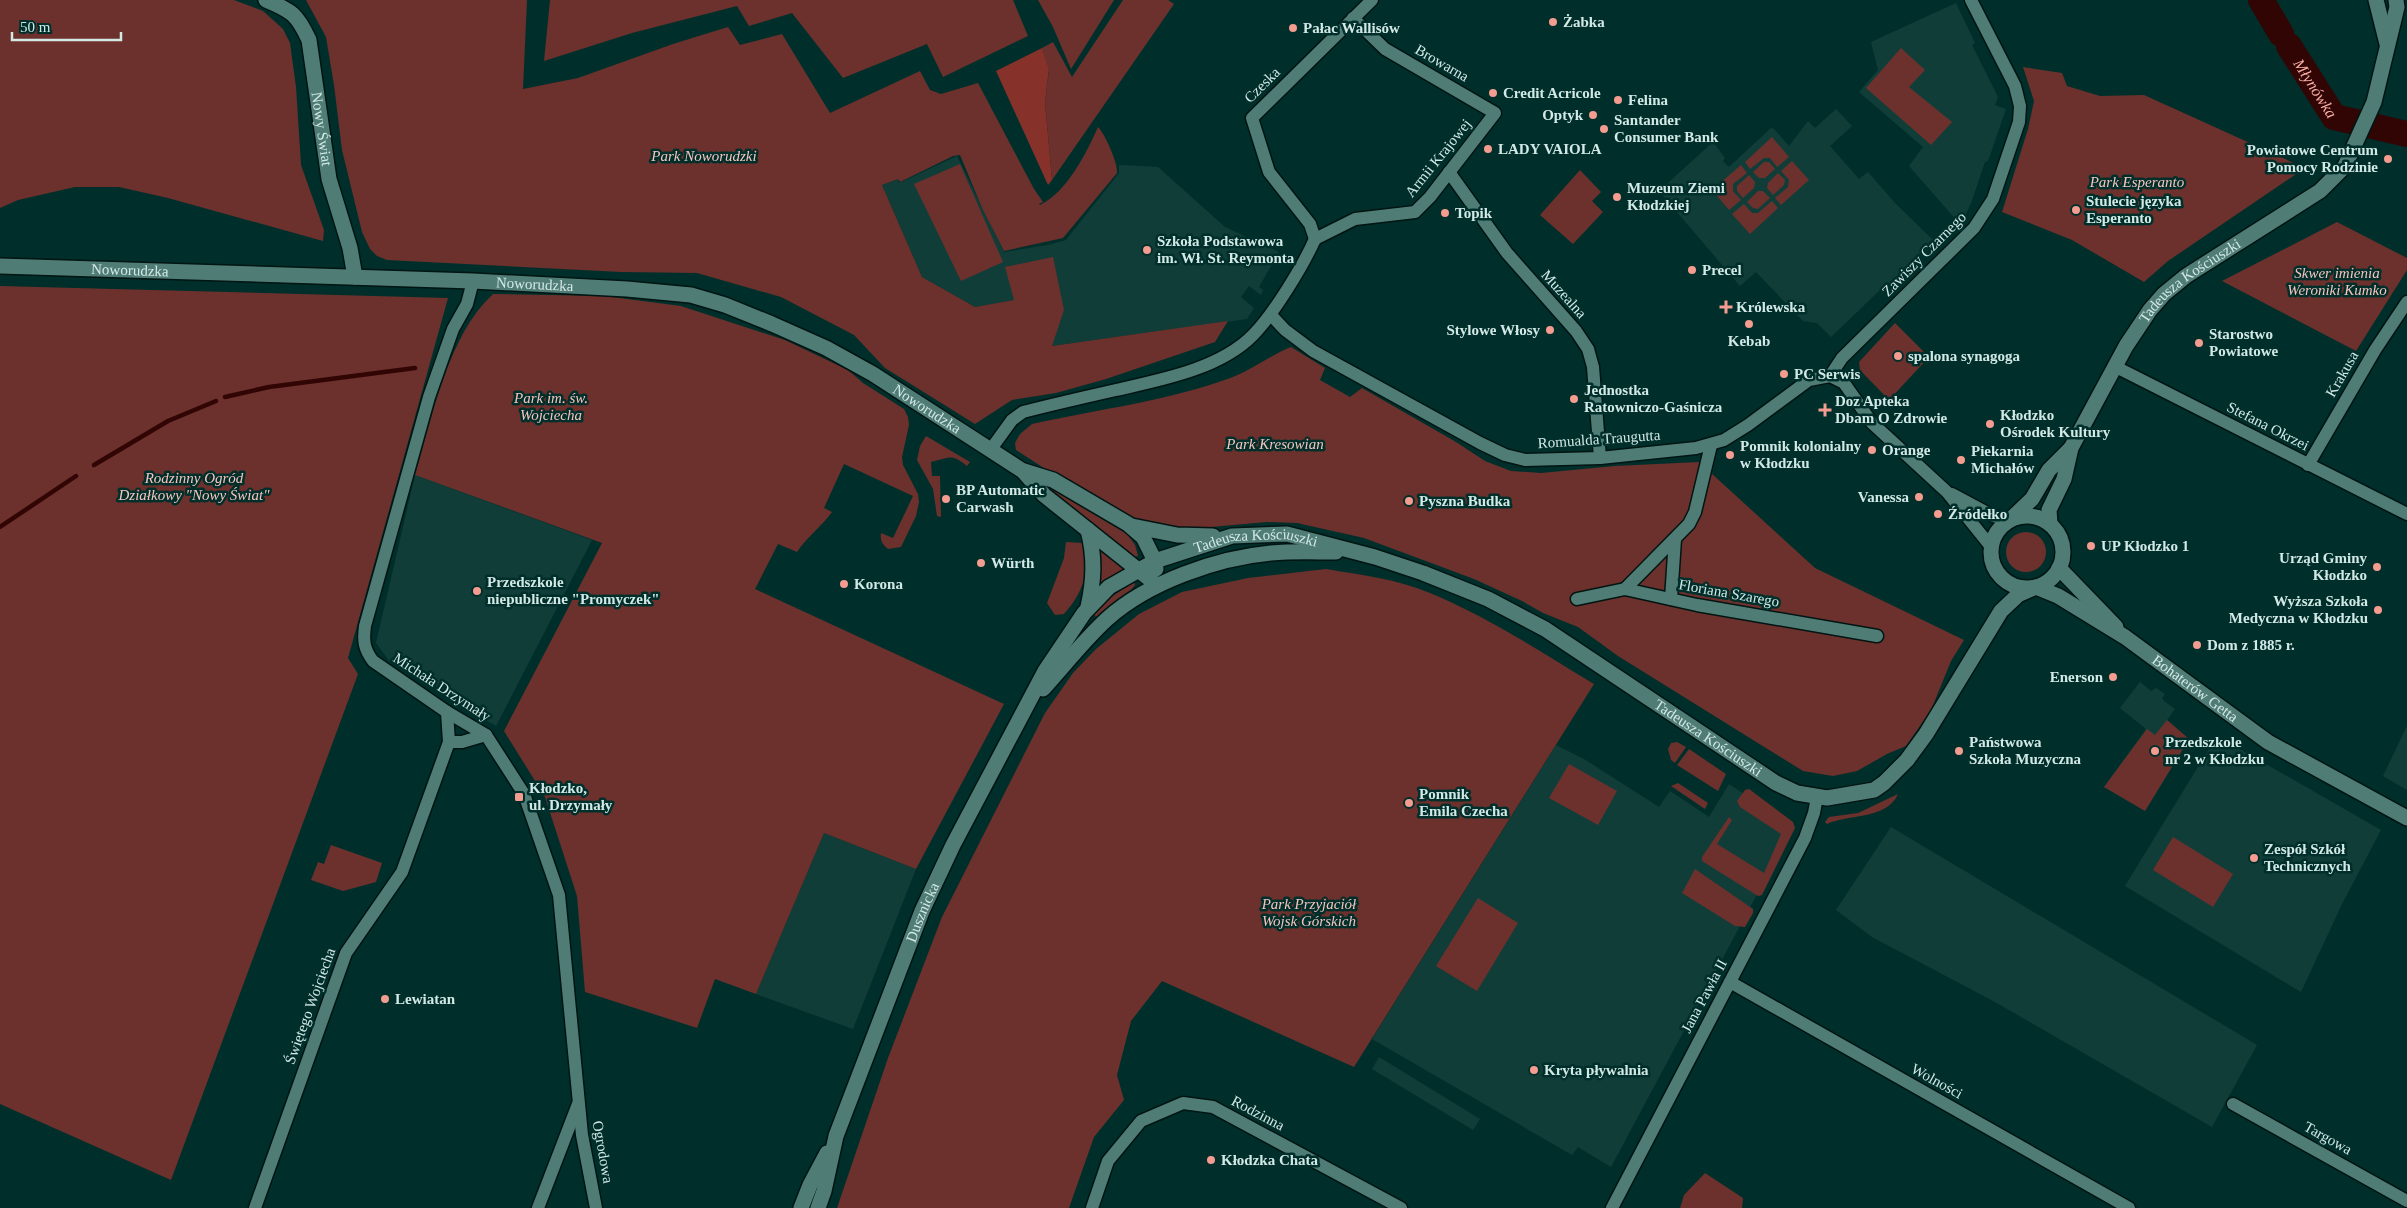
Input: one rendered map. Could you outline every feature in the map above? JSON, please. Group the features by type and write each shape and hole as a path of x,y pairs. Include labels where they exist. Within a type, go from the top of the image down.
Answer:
{"street":[{"name":"Nowy Świat","path":"266,0 292,12 300,20 309,40 329,179 350,248 355,277"},
{"name":"Czeska","path":"1315,239 1310,224 1269,172 1252,118 1372,0"},
{"name":"Zawiszy Czarnego","path":"1830,376 1842,358 1974,228 1993,199 2019,122 2020,106 2016,86 1971,0"},
{"path":"2376,0 2387,44"},
{"path":"2387,44 2397,7 2396,0"},
{"name":"Browarna","path":"1353,18 1385,49 1496,113"},
{"name":"Tadeusza Kościuszki","path":"2050,524 2049,510 2064,479 2071,448 2114,366 2138,327 2164,294 2186,276 2320,191 2338,174 2352,153 2374,102 2387,44"},
{"name":"Armii Krajowej","path":"1315,239 1356,219 1415,212 1496,113"},
{"name":"Muzealna","path":"1449,172 1507,253 1583,340 1591,357 1600,458"},
{"path":"991,449 1005,428 1023,412 1164,379 1224,356 1253,336 1271,315 1315,239"},
{"name":"Noworudzka","path":"0,266 473,281 627,289 691,296 725,305 772,324 851,361 991,449 1023,471 1044,495 1157,585"},
{"name":"Michała Drzymały","path":"473,281 467,304 453,329 429,397 365,626 363,641 366,652 373,661 447,712 486,735 524,794 559,895 579,1102 538,1208"},
{"name":"Krakusa","path":"2308,465 2375,350 2407,302"},
{"name":"Romualda Traugutta","path":"1271,315 1285,330 1313,351 1457,431 1505,455 1525,460 1600,458 1711,445 1748,425 1809,380 1830,376"},
{"name":"Stefana Okrzei","path":"2114,366 2407,514"},
{"path":"1830,376 1844,383 1872,423 1947,492 1992,548"},
{"path":"1625,589 1689,524 1695,512 1711,445"},
{"name":"Tadeusza Kościuszki","path":"2011,519 2032,499 2048,470 2071,448"},
{"name":"Noworudzka","path":"1023,471 1053,480 1128,524 1143,537 1155,561"},
{"path":"1947,492 1993,516 2011,519 2033,516 2050,524 2060,536 2063,554 2059,568 2052,578 2036,587 2018,587 2009,583 2000,575 1992,562 1992,548 1999,529 2011,519"},
{"path":"1128,524 1177,535 1232,536"},
{"path":"1088,530 1094,557 1093,584 1088,607"},
{"name":"Tadeusza Kościuszki","path":"1155,561 1232,536 1287,534 1423,573 1512,611 1569,643 1776,783 1797,793 1817,797 1843,796 1874,790 1899,770 1926,734 2001,612 2018,595 2036,587"},
{"path":"1671,599 1676,539"},
{"name":"Tadeusza Kościuszki","path":"1157,585 1203,568 1246,557 1271,553 1355,552"},
{"path":"1155,561 1157,585"},
{"name":"Dusznicka","path":"801,1208 810,1185 836,1136 922,911 953,845 1059,647 1088,607 1109,587 1155,561"},
{"path":"2059,568 2125,638"},
{"name":"Tadeusza Kościuszki","path":"2000,575 2003,594 2001,612"},
{"name":"Dusznicka","path":"1032,700 1108,618 1134,597 1157,585"},
{"name":"Bohaterów Getta","path":"2036,587 2050,591 2125,638 2268,742 2407,818"},
{"name":"Floriana Szarego","path":"1577,600 1625,589 1877,636"},
{"name":"Świętego Wojciecha","path":"255,1208 346,952 402,872 449,742 447,712"},
{"path":"449,742 462,742 486,735"},
{"name":"Jana Pawła II","path":"1612,1208 1805,838 1814,813 1817,797"},
{"name":"Wolności","path":"1730,982 2129,1208"},
{"name":"Ogrodowa","path":"579,1102 582,1135 596,1208"},
{"name":"Rodzinna","path":"1092,1208 1108,1162 1141,1121 1183,1103 1213,1107 1401,1208"},
{"name":"Targowa","path":"2233,1104 2407,1201"},
{"name":"Dusznicka","path":"818,1208 824,1191 836,1136"}],"shaded area":[{"path":"1956,3 1975,43 1972,45 1998,97 1995,105 2006,109 1971,203 1965,216 1958,222 1909,166 1923,147 1859,92 1878,70 1871,42"},
{"path":"1042,48 1049,69 1045,102 1052,180 1048,185 996,71"},
{"path":"1836,109 1852,126 1830,146 1859,179 1868,172 1895,203 1935,242 1887,292 1882,288 1831,337 1817,323 1803,321 1756,272 1740,286 1659,191 1713,142 1725,158 1723,161 1729,167 1771,128 1789,146 1808,121 1815,128"},
{"name":"Szkoła Podstawowa im. Wł. St. Reymonta","path":"957,156 1004,252 1066,240 1119,173 1119,165 1158,167 1225,227 1279,252 1259,287 1263,290 1261,295 1249,286 1241,297 1254,308 1247,319 1051,346 1064,310 1014,300 975,307 922,277 882,185 898,179 899,183"},
{"name":"Przedszkole niepubliczne \"Promyczek\"","path":"415,475 592,540 496,726 390,662 376,643"},
{"name":"Przedszkole nr 2 w Kłodzku","path":"2140,682 2151,691 2156,688 2165,694 2162,698 2164,701 2175,709 2167,720 2189,739 2145,811 2104,787 2146,729 2120,708"},
{"path":"2407,726 2407,790 2383,776"},
{"name":"Zespół Szkół Technicznych","path":"2217,736 2381,830 2342,904 2301,992 2125,886"},
{"path":"1556,745 1584,759 1659,807 1670,791 1709,817 1729,784 1793,827 1611,1167 1578,1147 1572,1155 1372,1039"},
{"path":"1891,827 2257,1045 2212,1127 1995,1002 1872,937 1836,910"},
{"path":"824,833 916,869 853,1029 756,994"},
{"path":"1379,1057 1480,1119 1473,1130 1372,1069"}],"green space":[{"path":"0,0 234,0 263,11 283,29 290,43 296,87 301,165 324,230 323,241 168,198 119,187 75,187 18,200 0,208"},
{"name":"Park Noworudzki","path":"306,0 527,0 523,89 578,78 673,44 728,27 740,45 782,34 830,113 920,71 930,90 941,94 978,83 1034,189 1043,202 1040,205 1050,199 1067,182 1088,149 1098,127 1110,149 1117,173 1063,238 1004,251 983,210 960,155 953,156 900,182 898,179 882,185 922,277 975,307 1014,300 1005,267 1053,257 1064,310 1052,346 1228,321 1215,342 1106,379 1056,393 1012,400 975,424 885,368 854,335 781,297 697,273 621,272 387,260 377,256 370,249 362,232 342,150 326,37"},
{"path":"550,0 1013,0 1028,36 943,77 927,44 843,78 792,13 749,26 737,6 632,33 544,61"},
{"path":"1038,0 1114,0 1071,69 1053,27"},
{"path":"1123,0 1168,0 1174,4 1052,180 1045,102 1049,70 1042,48 1053,42 1072,77"},
{"path":"1901,48 1925,70 1909,87 1952,122 1931,145 1866,88"},
{"name":"Park Esperanto","path":"2023,67 2062,73 2067,86 2100,96 2144,95 2305,168 2168,261 2144,282 2072,240 2002,212 2028,129 2034,101"},
{"path":"1772,137 1789,157 1777,167 1770,158 1764,158 1750,169 1745,162"},
{"path":"1792,161 1809,180 1781,205 1775,198 1788,187 1789,180 1781,171"},
{"path":"1764,162 1769,162 1775,169 1765,178 1759,178 1753,172"},
{"path":"960,164 1003,262 961,281 914,184"},
{"path":"1741,165 1747,173 1733,184 1733,191 1741,200 1729,210 1712,190"},
{"path":"1580,170 1601,192 1592,201 1603,212 1573,244 1540,215"},
{"path":"1778,173 1785,180 1784,185 1773,195 1767,188 1768,183"},
{"path":"1749,175 1755,182 1754,188 1743,198 1737,191 1737,186"},
{"path":"1758,191 1763,191 1770,198 1758,209 1753,208 1747,202"},
{"path":"1772,201 1778,208 1750,234 1732,214 1744,204 1752,213 1758,213"},
{"name":"Skwer imienia Weroniki Kumko","path":"2337,222 2407,258 2407,270 2356,351 2222,281"},
{"name":"Rodzinny Ogród Działkowy \"Nowy Świat\"","path":"0,286 448,298 348,658 358,674 171,1180 0,1104"},
{"name":"Park im. św. Wojciecha","path":"493,294 604,296 681,306 785,340 848,370 863,383 904,409 909,425 902,457 903,465 918,494 919,502 916,516 901,547 888,549 882,542 881,533 893,538 913,496 844,464 824,508 832,512 797,552 778,544 755,589 1004,704 916,869 824,833 756,994 715,979 697,1028 585,992 577,896 545,797 504,731 602,543 415,475 435,403 453,354 477,311"},
{"path":"1895,323 1929,357 1889,400 1860,370 1859,362"},
{"name":"Park Kresowian","path":"1291,347 1325,368 1320,380 1350,397 1362,388 1456,442 1485,461 1511,471 1541,473 1615,466 1699,462 1815,568 1964,640 1951,661 1931,710 1906,746 1887,754 1857,771 1833,776 1803,771 1618,656 1578,627 1543,613 1474,579 1364,538 1297,523 1267,522 1177,530 1130,518 1075,488 1016,450 1015,443 1020,434 1032,424 1159,398 1209,385 1240,374"},
{"path":"926,436 970,462 967,466 957,459 950,458 931,462 932,476 940,476 941,517 937,516 933,489 917,460 920,446"},
{"path":"1048,487 1127,534 1135,545 1138,556 1134,557"},
{"path":"2026,532 2040,538 2046,552 2040,566 2026,572 2012,566 2006,552 2012,538"},
{"path":"1066,542 1083,543 1086,572 1084,581 1071,606 1064,614 1055,615 1047,603 1064,558"},
{"path":"1102,548 1124,566 1123,569 1102,583 1098,582 1099,551"},
{"name":"Park Przyjaciół Wojsk Górskich","path":"1326,569 1392,581 1417,588 1452,602 1534,647 1594,684 1354,1067 1162,981 1131,1021 1117,1075 1124,1100 1094,1137 1069,1208 837,1208 888,1058 942,917 1045,713 1073,673 1096,649 1139,614 1182,592 1248,578"},
{"path":"1134,582 1135,585 1131,590 1096,617 1093,613 1111,597"},
{"name":"Przedszkole nr 2 w Kłodzku","path":"2167,720 2189,739 2145,811 2104,787 2147,729 2155,735"},
{"path":"1677,742 1686,747 1675,763 1671,760 1668,749 1671,743"},
{"path":"1689,749 1726,774 1718,791 1677,765"},
{"path":"1569,764 1617,791 1598,825 1549,798"},
{"path":"1678,783 1708,803 1705,809 1671,786"},
{"path":"1749,789 1793,822 1795,828 1762,895 1758,896 1702,861 1702,857 1729,817 1732,820 1717,844 1764,873 1781,834 1740,807 1737,801 1745,790"},
{"path":"1898,794 1893,802 1876,812 1827,824 1825,822 1829,817 1858,813"},
{"path":"2173,837 2233,874 2213,907 2153,870"},
{"path":"331,845 382,863 376,882 343,891 311,880 318,862 324,864"},
{"path":"1695,869 1753,909 1753,913 1745,927 1735,926 1682,893"},
{"path":"1478,898 1518,923 1477,991 1436,966"},
{"path":"1705,1173 1743,1198 1742,1208 1680,1208 1684,1195"}],"waterway":[{"name":"Młynówka","path":"2261,0 2281,34"},
{"name":"Młynówka","path":"2289,46 2334,117 2407,134"},
{"path":"225,397 269,387 415,368"},
{"path":"94,465 168,421 216,401"},
{"path":"0,527 76,476"}],"place":[{"name":"Żabka","path":"1553,22"},
{"name":"Pałac Wallisów","path":"1293,28"},
{"name":"Credit Acricole","path":"1493,93"},
{"name":"Felina","path":"1618,100"},
{"name":"Optyk","path":"1593,115"},
{"name":"Santander Consumer Bank","path":"1604,129"},
{"name":"LADY VAIOLA","path":"1488,149"},
{"name":"Powiatowe Centrum Pomocy Rodzinie","path":"2388,159"},
{"name":"Muzeum Ziemi Kłodzkiej","path":"1617,197"},
{"name":"Stulecie języka Esperanto","path":"2076,210"},
{"name":"Topik","path":"1445,213"},
{"name":"Szkoła Podstawowa im. Wł. St. Reymonta","path":"1147,250"},
{"name":"Precel","path":"1692,270"},
{"name":"Królewska","path":"1726,307"},
{"name":"Kebab","path":"1749,324"},
{"name":"Stylowe Włosy","path":"1550,330"},
{"name":"Starostwo Powiatowe","path":"2199,343"},
{"name":"spalona synagoga","path":"1898,356"},
{"name":"PC Serwis","path":"1784,374"},
{"name":"Jednostka Ratowniczo-Gaśnicza","path":"1574,399"},
{"name":"Doz Apteka Dbam O Zdrowie","path":"1825,410"},
{"name":"Kłodzko Ośrodek Kultury","path":"1990,424"},
{"name":"Orange","path":"1872,450"},
{"name":"Pomnik kolonialny w Kłodzku","path":"1730,455"},
{"name":"Piekarnia Michałów","path":"1961,460"},
{"name":"Vanessa","path":"1919,497"},
{"name":"BP Automatic Carwash","path":"946,499"},
{"name":"Pyszna Budka","path":"1409,501"},
{"name":"Źródełko","path":"1938,514"},
{"name":"UP Kłodzko 1","path":"2091,546"},
{"name":"Würth","path":"981,563"},
{"name":"Urząd Gminy Kłodzko","path":"2377,567"},
{"name":"Korona","path":"844,584"},
{"name":"Przedszkole niepubliczne \"Promyczek\"","path":"477,591"},
{"name":"Wyższa Szkoła Medyczna w Kłodzku","path":"2378,610"},
{"name":"Dom z 1885 r.","path":"2197,645"},
{"name":"Enerson","path":"2113,677"},
{"name":"Państwowa Szkoła Muzyczna","path":"1959,751"},
{"name":"Przedszkole nr 2 w Kłodzku","path":"2155,751"},
{"name":"Kłodzko, ul. Drzymały","path":"519,797"},
{"name":"Pomnik Emila Czecha","path":"1409,803"},
{"name":"Zespół Szkół Technicznych","path":"2254,858"},
{"name":"Lewiatan","path":"385,999"},
{"name":"Kryta pływalnia","path":"1534,1070"},
{"name":"Kłodzka Chata","path":"1211,1160"}]}
